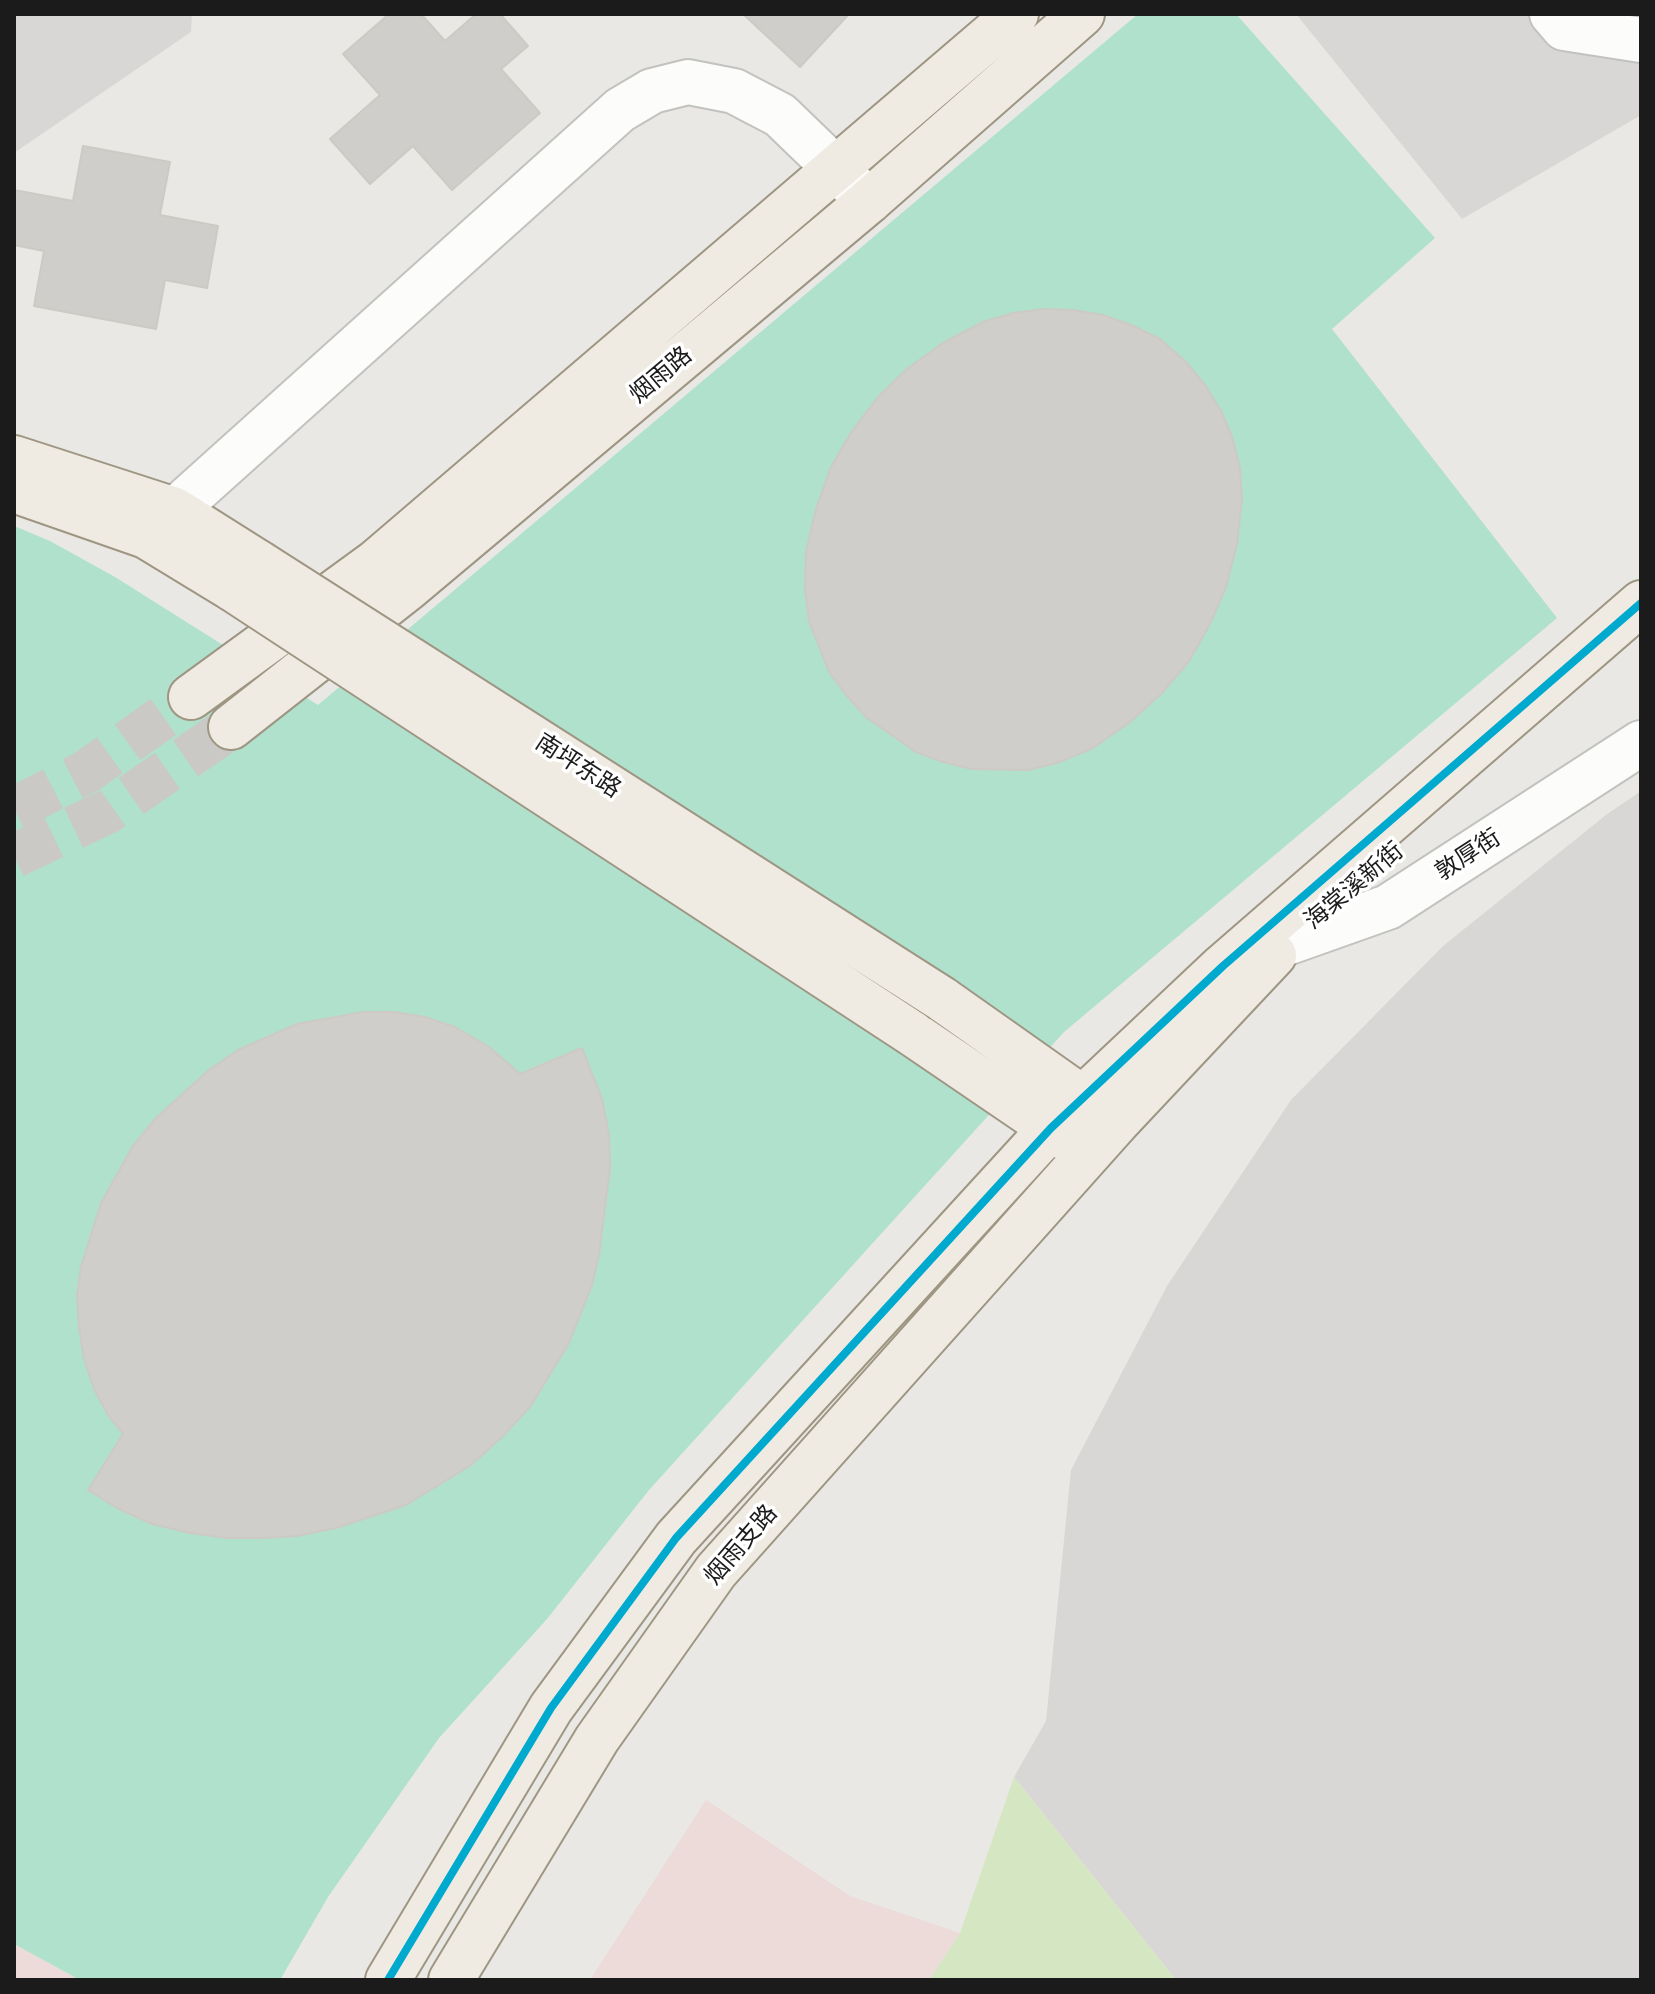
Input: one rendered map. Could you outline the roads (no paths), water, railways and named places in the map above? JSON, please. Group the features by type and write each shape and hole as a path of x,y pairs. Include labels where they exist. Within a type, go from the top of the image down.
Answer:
{"main road":[{"name":"烟雨路","path":"191,697 376,562 1016,14"},
{"name":"烟雨路","path":"231,727 408,588 869,201 1082,14"},
{"name":"南坪东路","path":"14,458 160,523 942,999 1097,1125"},
{"name":"南坪东路","path":"14,490 160,523"},
{"name":"南坪东路","path":"246,576 1051,1128"},
{"name":"海棠溪新街","path":"1097,1125 1223,966 1641,603"},
{"name":"海棠溪新街","path":"1097,1125 1197,1036 1283,945 1641,641"},
{"path":"388,1980 551,1708 676,1538 1051,1128 1097,1125"},
{"name":"烟雨支路","path":"451,1980 597,1739 716,1571 1097,1125"}],"street":[{"path":"1552,14 1564,28 1641,40"},
{"path":"160,523 620,110 652,91 688,82 734,91 780,115 869,201"},
{"name":"敦厚街","path":"1223,966 1388,907 1641,743"},
{"path":"1197,1036 1388,907"}],"tunnel":[{"path":"14,809 86,772 191,697"},
{"path":"14,856 109,811 231,727"}]}
